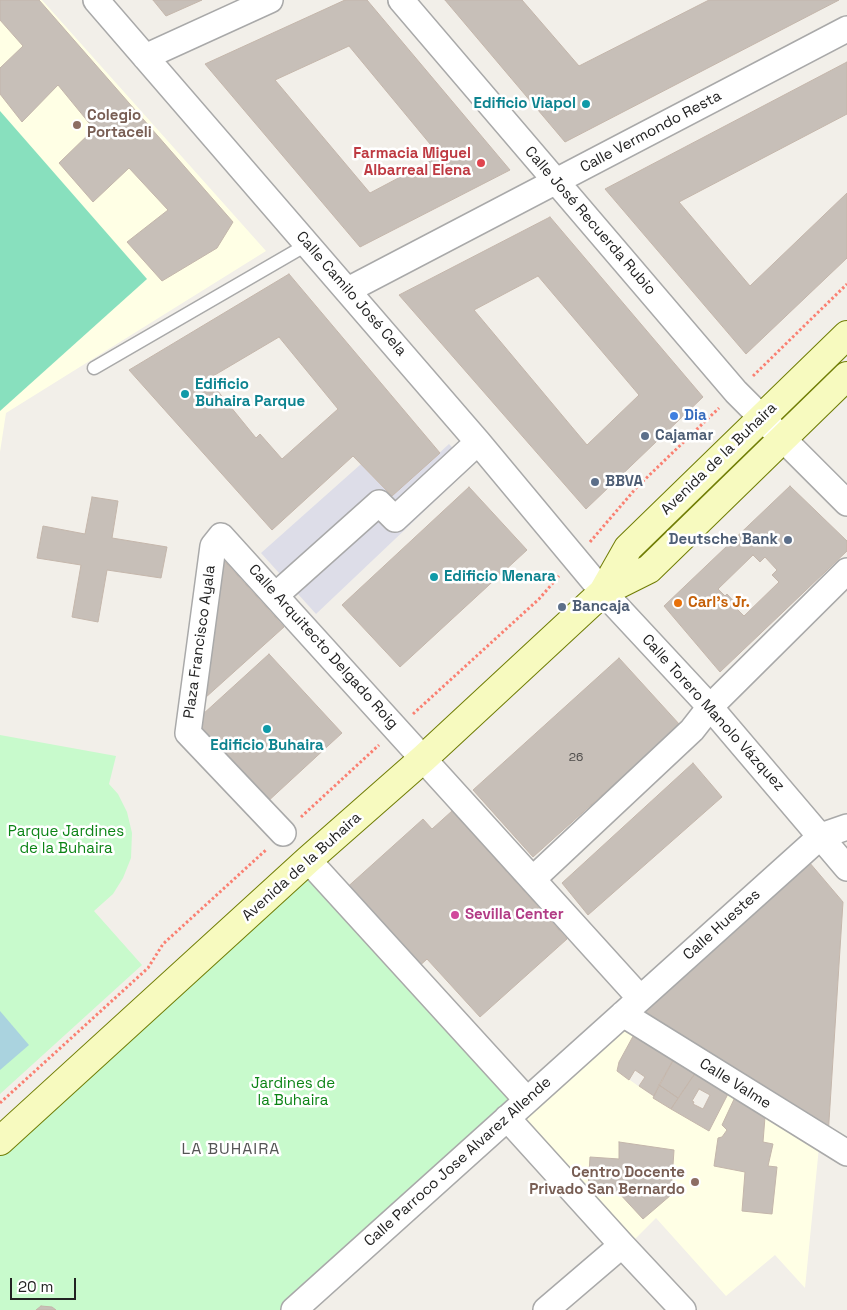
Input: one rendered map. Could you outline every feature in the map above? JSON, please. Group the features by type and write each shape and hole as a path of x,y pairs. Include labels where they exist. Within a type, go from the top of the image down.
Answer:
{"main road":[{"name":"Avenida de la Buhaira","path":"603,592 628,548 847,335"},
{"name":"Avenida de la Buhaira","path":"0,1141 308,860 424,758 603,592 649,569 847,376"}],"street":[{"name":"Calle Camilo José Cela","path":"96,0 348,290 603,592"},
{"path":"145,57 270,0"},
{"name":"Calle José Recuerda Rubio","path":"401,0 736,392 847,502"},
{"name":"Calle Vermondo Resta","path":"348,290 847,29"},
{"path":"276,596 379,502 395,519 478,442"},
{"name":"Calle Arquitecto Delgado Roig","path":"221,536 533,879"},
{"name":"Plaza Francisco Ayala","path":"221,536 214,546 188,733 283,834"},
{"path":"533,879 692,730 710,707 847,571"},
{"name":"Calle Torero Manolo Vázquez","path":"603,592 710,707 847,868"},
{"path":"821,836 847,827"},
{"name":"Calle Huestes","path":"631,1006 821,836"},
{"path":"308,860 527,1100"},
{"name":"Calle Valme","path":"533,879 631,1006 847,1153"},
{"name":"Calle Parroco Jose Alvarez Allende","path":"294,1310 631,1006"},
{"path":"507,1118 683,1310"},
{"path":"546,1310 622,1245"}],"lane":[{"path":"94,368 308,244"}],"path":[{"path":"748,380 847,284"},
{"path":"584,549 637,487 724,403"},
{"path":"0,1103 148,968 163,944 538,599 560,575"}],"shaded area":[{"name":"Colegio Portaceli","path":"0,0 42,0 266,251 6,413 0,452"},
{"path":"449,444 471,467 316,614 261,553 361,464 392,496"},
{"name":"Centro Docente Privado San Bernardo","path":"630,1025 637,1029 619,1062 617,1071 671,1109 709,1131 730,1090 819,1147 805,1288 775,1255 726,1296 656,1218 630,1244 522,1123"}],"green space":[{"path":"0,111 147,279 0,411"},
{"name":"Parque Jardines de la Buhaira","path":"0,735 116,756 109,784 118,794 127,812 132,833 131,858 123,878 113,894 94,911 142,965 0,1094"},
{"name":"Jardines de la Buhaira","path":"308,860 527,1100 292,1310 0,1310 0,1141"}],"water":[{"path":"0,1011 29,1045 0,1070"}],"building":[{"path":"0,0 39,0 233,222 217,248 162,281 127,242 168,210 129,168 93,202 59,163 94,129 58,85 22,122 0,94 0,68 23,46 0,20"},
{"path":"153,0 202,0 166,16"},
{"path":"345,0 367,0 510,170 360,247 205,64","holes":["349,46 440,156 370,193 275,80"]},
{"name":"Edificio Viapol","path":"445,0 522,0 579,66 709,0 839,0 565,142"},
{"path":"847,62 847,114 679,202 750,286 847,193 847,258 746,354 605,189"},
{"path":"550,217 703,397 586,509 399,295","holes":["538,276 639,395 587,445 474,310"]},
{"name":"Edificio Buhaira Parque","path":"289,274 440,453 392,496 353,456 272,530 129,370","holes":["279,337 338,409 282,459 260,434 256,438 208,379"]},
{"path":"790,486 847,541 847,551 720,672 664,606","holes":["753,555 760,562 765,557 777,570 772,575 779,582 744,616 727,594 725,596 718,589"]},
{"name":"Edificio Menara","path":"469,487 527,550 400,667 342,605"},
{"path":"92,497 118,501 112,538 167,547 161,578 107,570 98,622 72,617 81,565 37,558 43,526 85,534"},
{"path":"218,554 284,627 195,707"},
{"name":"Edificio Buhaira","path":"269,654 342,733 265,804 191,725"},
{"path":"619,658 680,725 533,857 473,790"},
{"path":"693,763 722,797 588,915 562,883"},
{"name":"Sevilla Center","path":"452,811 567,939 480,1017 427,959 415,970 343,891 423,819 432,829"},
{"path":"809,862 843,902 828,1137 640,1016"},
{"path":"637,1029 676,1055 654,1096 639,1086 645,1077 635,1070 629,1080 617,1071 619,1062"},
{"path":"676,1055 698,1069 678,1098 659,1085"},
{"path":"698,1069 730,1090 709,1131 671,1109","holes":["699,1089 710,1095 703,1109 693,1104 694,1102 692,1101"]},
{"path":"659,1085 678,1098 671,1109 653,1098"},
{"path":"736,1095 765,1117 763,1142 773,1144 768,1166 777,1167 772,1214 742,1211 745,1172 714,1166 718,1138 722,1137 727,1130 722,1125"},
{"path":"619,1142 674,1150 671,1195 643,1219 618,1192 588,1190 590,1157 619,1159"},
{"path":"41,1306 52,1307 56,1310 36,1310"}],"place":[{"name":"Edificio Viapol","path":"586,104"},
{"name":"Colegio Portaceli","path":"77,125"},
{"name":"Farmacia Miguel Albarreal Elena","path":"481,163"},
{"name":"Edificio Buhaira Parque","path":"185,394"},
{"name":"Dia","path":"674,416"},
{"name":"Cajamar","path":"645,436"},
{"name":"BBVA","path":"595,482"},
{"name":"Deutsche Bank","path":"788,540"},
{"name":"Edificio Menara","path":"434,577"},
{"name":"Carl's Jr.","path":"678,603"},
{"name":"Bancaja","path":"562,607"},
{"name":"Edificio Buhaira","path":"267,729"},
{"name":"Sevilla Center","path":"455,915"},
{"name":"Centro Docente Privado San Bernardo","path":"695,1182"}],"district":[{"name":"LA BUHAIRA","path":"231,1150"}]}
